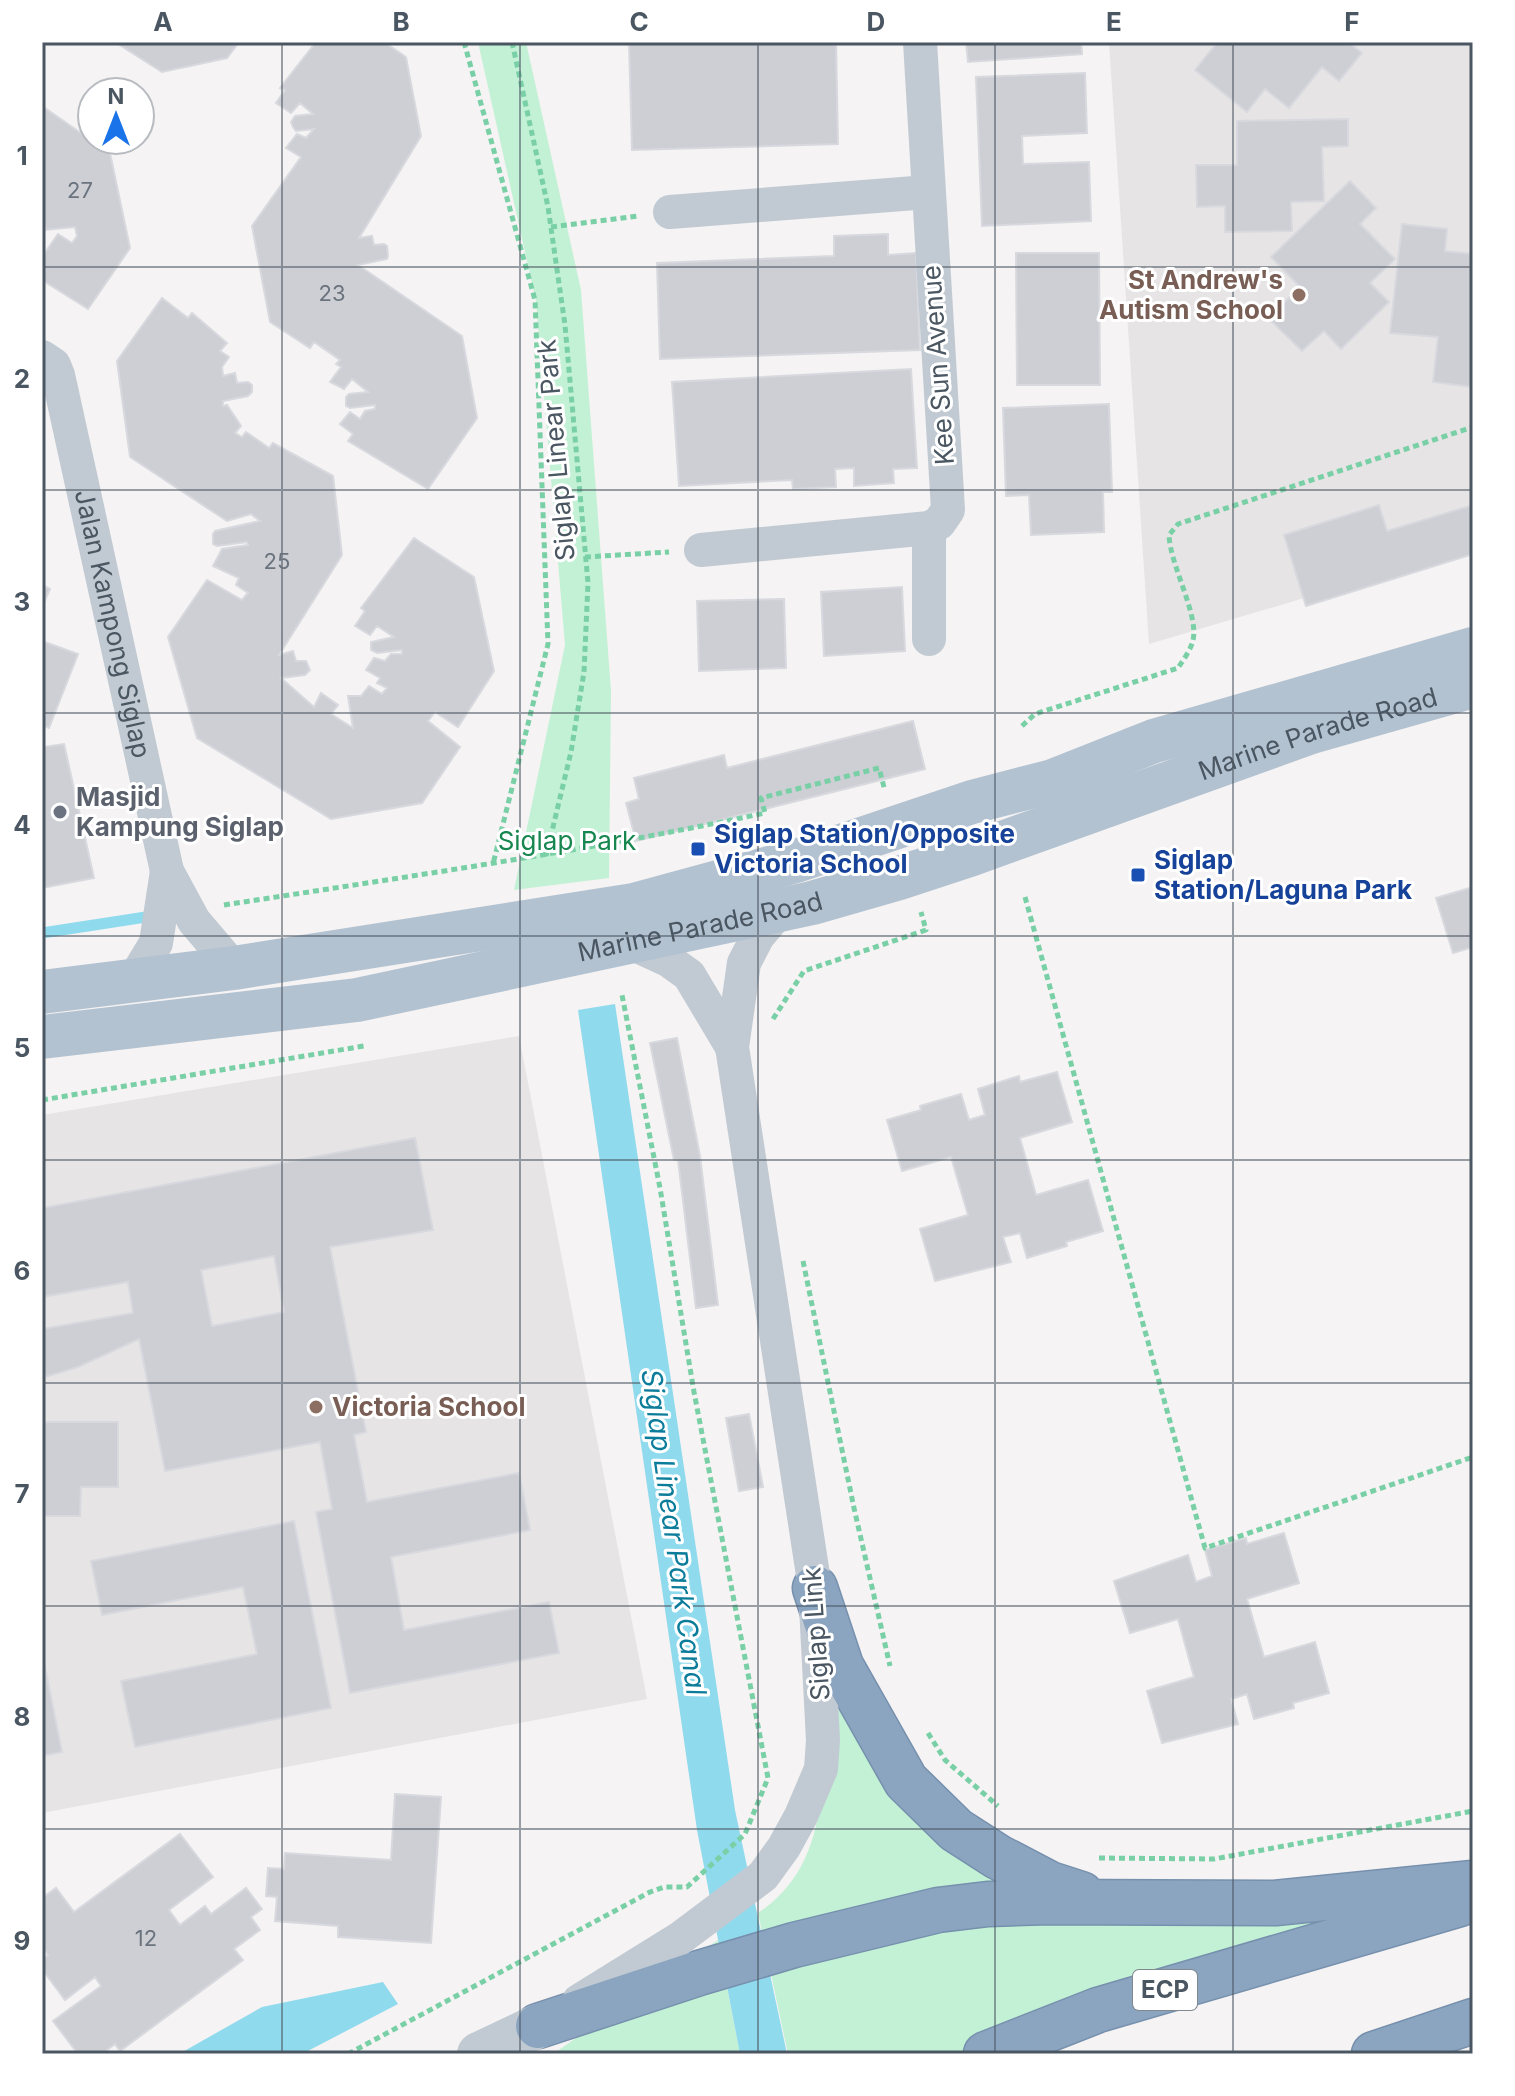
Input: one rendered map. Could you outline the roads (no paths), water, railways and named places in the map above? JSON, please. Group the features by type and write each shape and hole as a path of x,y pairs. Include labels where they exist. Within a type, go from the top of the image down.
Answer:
{"highway":[{"path":"815,1588 841,1666 906,1781 956,1830 998,1857 1050,1884 1113,1904"},
{"path":"538,2026 689,1956 794,1945 938,1910 1047,1902 1275,1903 1473,1883"},
{"name":"ECP","path":"986,2054 1098,2010 1473,1901"},
{"path":"1374,2054 1473,2021"}],"main road":[{"name":"Marine Parade Road","path":"42,992 234,968 634,905 799,860 972,802 1053,781 1154,741 1473,649"},
{"name":"Marine Parade Road","path":"42,1037 357,1000 780,910 899,878 1311,732 1473,686"}],"street":[{"name":"Kee Sun Avenue","path":"920,42 948,510 939,523 929,528"},
{"path":"670,212 928,192"},
{"name":"Jalan Kampong Siglap","path":"50,366 167,871 194,921 234,968"},
{"path":"701,550 929,528 929,639"},
{"name":"Jalan Kampong Siglap","path":"133,981 156,943 167,871"},
{"name":"Siglap Link","path":"689,1956 763,1876 784,1847 821,1769 823,1740 815,1588 732,1047 744,963 758,936 780,910"},
{"name":"Siglap Link","path":"629,942 668,960 689,975 732,1047"},
{"path":"479,2054 538,2026"}],"water":[{"name":"Siglap Linear Park Canal","path":"615,1004 735,1810 787,2054 740,2054 697,1830 578,1010"},
{"path":"383,1982 398,2004 302,2054 179,2054 262,2007"}],"waterway":[{"path":"42,933 146,917"}],"place":[{"name":"St Andrew's Autism School","path":"1299,295"},
{"name":"Masjid Kampung Siglap","path":"60,812"},
{"name":"Siglap Station/Opposite Victoria School","path":"698,849"},
{"name":"Siglap Station/Laguna Park","path":"1138,875"},
{"name":"Victoria School","path":"316,1407"}],"park label":[{"name":"Siglap Park","path":"567,841"}]}
